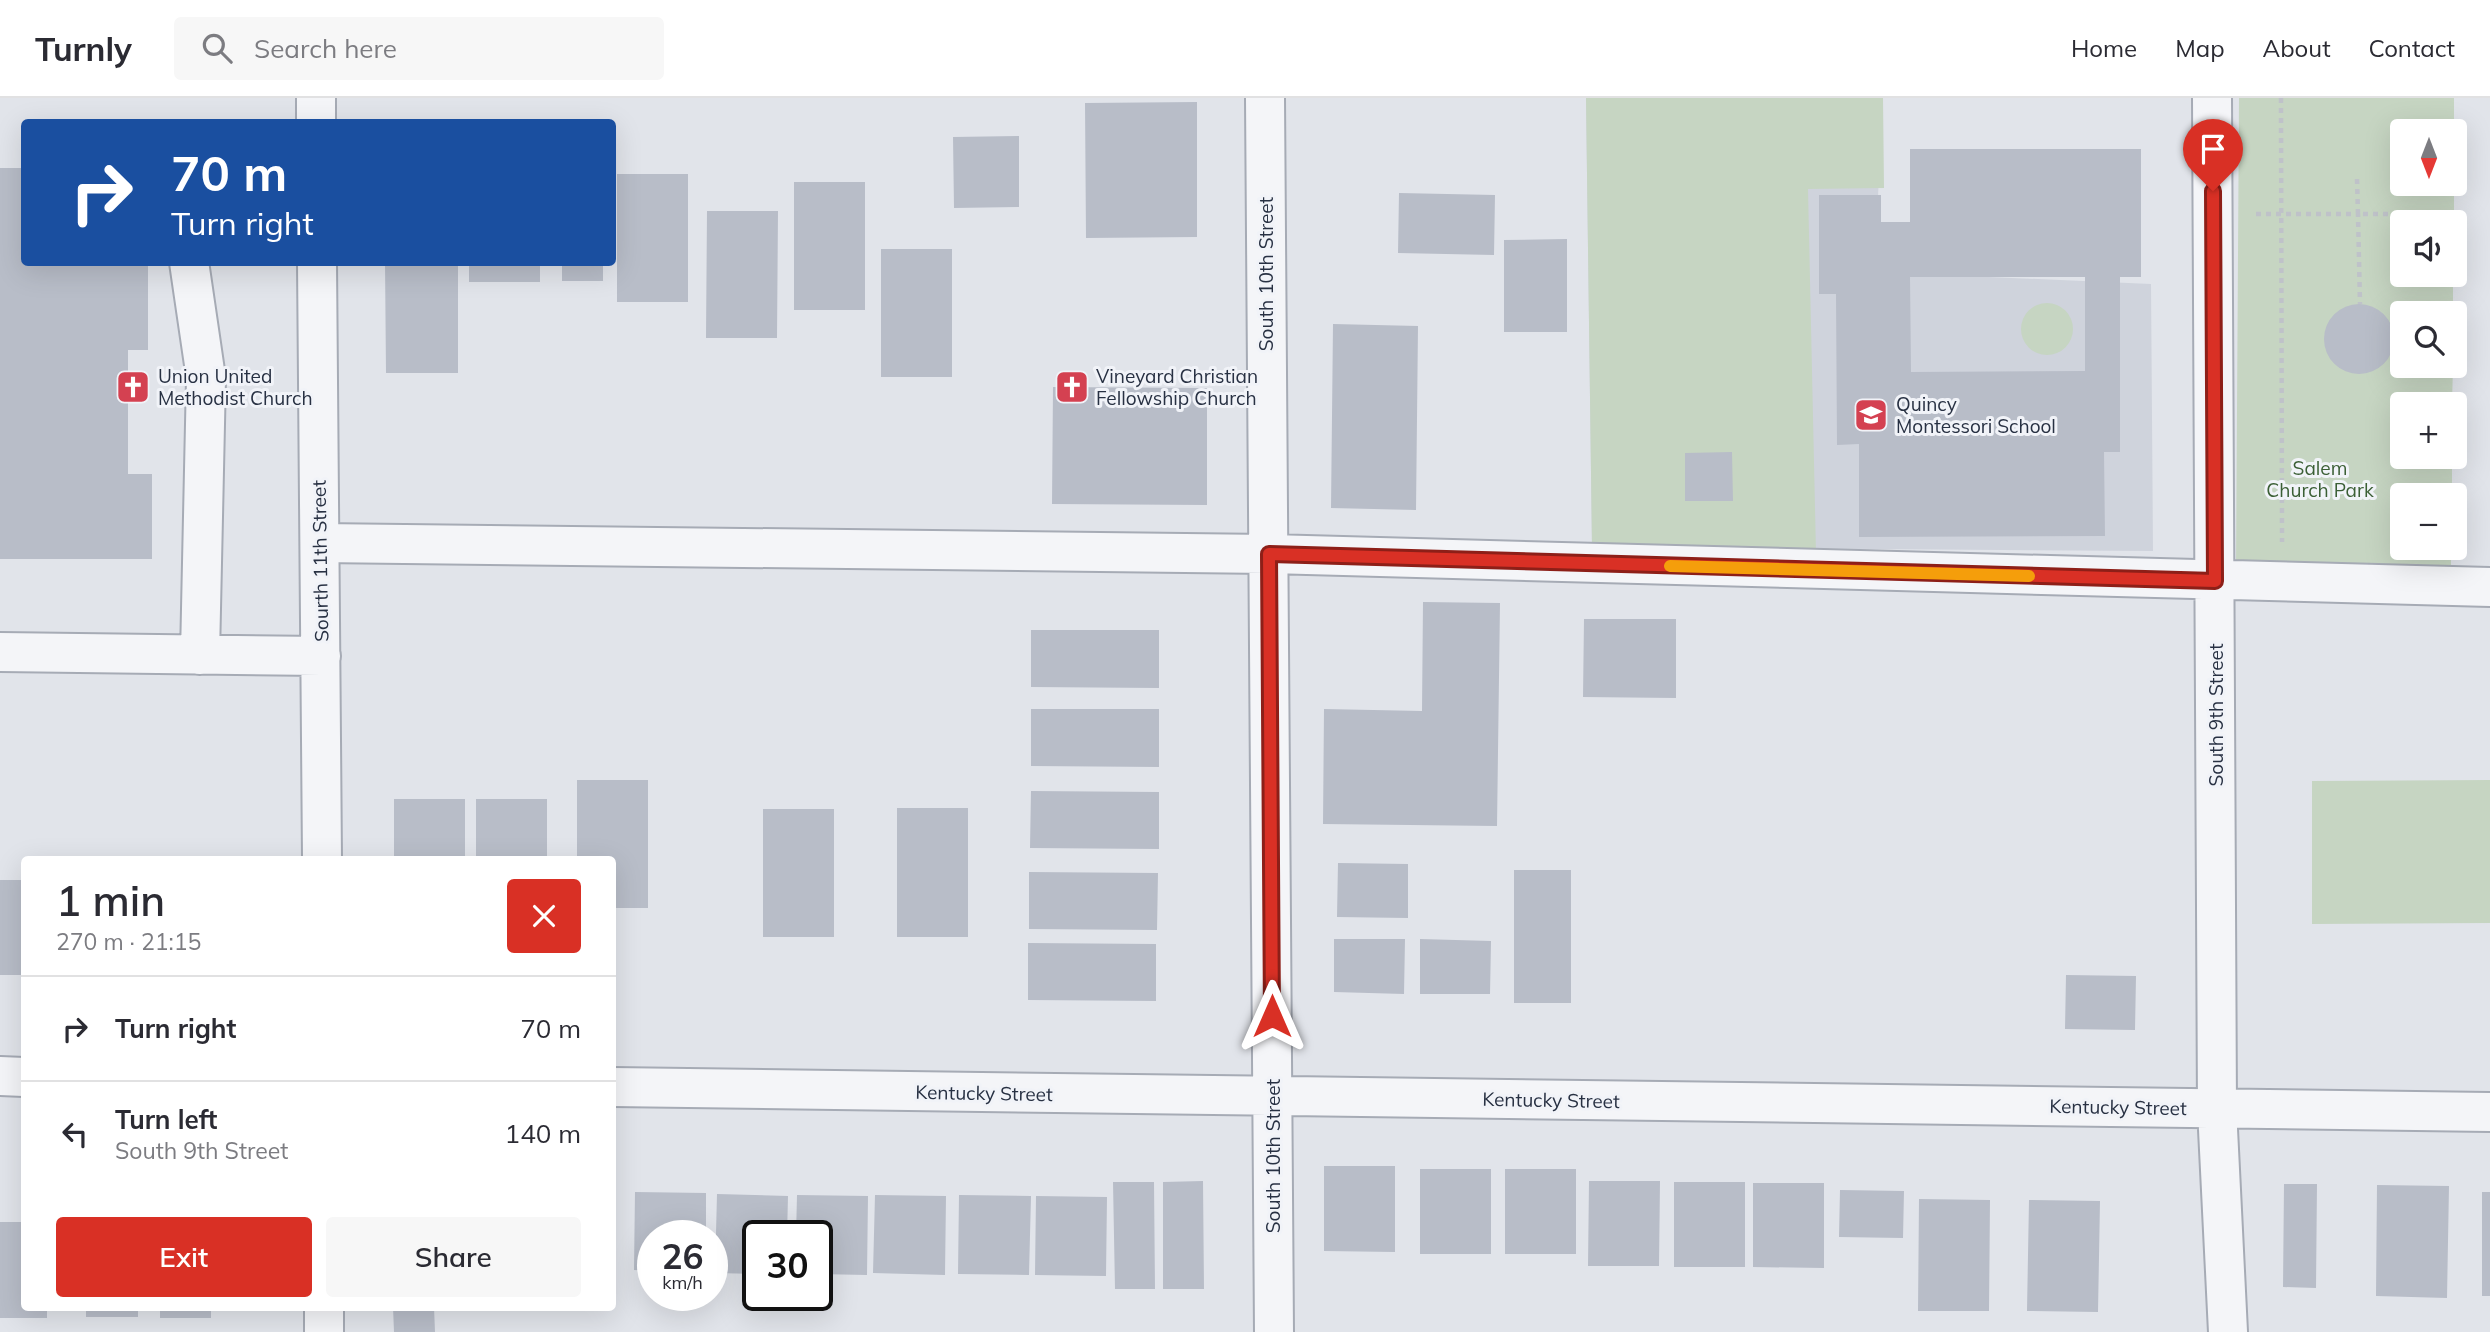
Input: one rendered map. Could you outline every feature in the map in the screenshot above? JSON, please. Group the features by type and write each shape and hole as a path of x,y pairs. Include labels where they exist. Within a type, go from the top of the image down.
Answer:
{"street":[{"path":"316,98 316,119"},
{"name":"South 10th Street","path":"1265,98 1274,1332"},
{"name":"South 9th Street","path":"2212,98 2217,1109 2228,1332"},
{"path":"190,266 206,379 200,654"},
{"name":"Sourth 11th Street","path":"317,266 322,856"},
{"path":"320,542 1269,554 2490,587"},
{"path":"0,652 321,656"},
{"path":"0,1076 21,1077"},
{"name":"Kentucky Street","path":"616,1087 2490,1112"},
{"path":"324,1311 324,1332"}],"path":[{"path":"2281,98 2282,583"},
{"path":"2357,179 2360,304"},
{"path":"2213,215 2390,215"}],"shaded area":[{"name":"Quincy Montessori School","path":"1586,98 1882,98 1875,272 2151,284 2153,551 1592,547"}],"green space":[{"path":"1586,98 1883,98 1884,188 1808,189 1816,553 1592,547"},
{"name":"Salem Church Park","path":"2239,98 2454,98 2454,119 2390,119 2390,196 2454,196 2454,210 2390,210 2390,287 2453,287 2453,301 2390,301 2390,378 2453,378 2452,392 2390,392 2390,469 2452,469 2452,483 2390,483 2390,560 2451,560 2451,568 2236,567"},
{"path":"2047,303 2057,305 2065,311 2071,319 2071,339 2065,347 2057,353 2047,355 2037,353 2029,347 2023,339 2021,329 2023,319 2029,311 2037,305"},
{"path":"2490,780 2490,923 2312,924 2312,781"}],"building":[{"path":"1197,102 1197,237 1086,238 1085,103"},
{"path":"1019,136 1019,207 954,208 953,137"},
{"path":"1910,149 2141,149 2141,277 2120,277 2120,452 2104,452 2105,536 1859,537 1859,444 1837,445 1836,294 1819,294 1819,195 1881,195 1881,222 1910,222","holes":["1910,277 2085,277 2085,371 1911,372"]},
{"path":"0,168 21,168 21,266 148,266 148,350 128,350 128,474 152,474 152,559 0,559"},
{"path":"617,174 688,174 688,302 617,302"},
{"path":"794,182 865,182 865,310 794,310"},
{"path":"1399,193 1495,195 1494,255 1398,253"},
{"path":"707,211 778,211 777,338 706,338"},
{"path":"1567,239 1567,332 1504,332 1504,240"},
{"path":"881,249 952,249 952,377 881,377"},
{"path":"385,266 458,266 458,373 386,373"},
{"path":"469,266 540,266 540,282 469,282"},
{"path":"562,266 603,266 603,281 562,281"},
{"path":"2352,305 2366,305 2379,310 2388,319 2390,354 2379,368 2366,373 2352,373 2339,368 2330,359 2325,346 2325,332 2330,319 2339,310"},
{"path":"1333,324 1418,326 1416,510 1331,508"},
{"path":"1053,387 1207,388 1207,505 1052,504"},
{"path":"1732,452 1733,501 1685,501 1685,453"},
{"path":"1423,602 1500,603 1497,826 1323,824 1324,709 1422,711"},
{"path":"1584,619 1676,619 1676,698 1583,697"},
{"path":"1031,630 1159,630 1159,688 1031,687"},
{"path":"1031,709 1159,709 1159,767 1031,766"},
{"path":"577,780 648,780 648,908 616,908 616,856 577,856"},
{"path":"1031,791 1159,792 1159,849 1030,848"},
{"path":"394,799 465,799 465,856 394,856"},
{"path":"476,799 547,799 547,856 476,856"},
{"path":"897,808 968,808 968,937 897,937"},
{"path":"763,809 834,809 834,937 763,937"},
{"path":"1338,863 1408,864 1408,918 1337,917"},
{"path":"1514,870 1571,870 1571,1003 1514,1003"},
{"path":"1029,872 1158,873 1157,930 1029,929"},
{"path":"0,880 21,880 21,975 0,975"},
{"path":"1334,939 1405,939 1404,994 1334,992"},
{"path":"1420,939 1491,941 1490,994 1420,994"},
{"path":"1028,943 1156,944 1156,1001 1028,1000"},
{"path":"2066,975 2136,976 2135,1030 2065,1029"},
{"path":"1324,1166 1395,1166 1395,1252 1324,1251"},
{"path":"1420,1169 1491,1169 1491,1254 1420,1254"},
{"path":"1505,1169 1576,1169 1576,1254 1505,1254"},
{"path":"1203,1181 1204,1289 1163,1289 1163,1182"},
{"path":"1589,1181 1660,1181 1659,1266 1588,1266"},
{"path":"1113,1182 1154,1182 1155,1289 1115,1289"},
{"path":"1674,1182 1745,1182 1745,1267 1674,1267"},
{"path":"1753,1183 1824,1183 1824,1268 1753,1267"},
{"path":"2284,1184 2317,1184 2316,1288 2283,1287"},
{"path":"2377,1185 2449,1186 2447,1298 2376,1296"},
{"path":"1840,1190 1904,1191 1903,1238 1839,1237"},
{"path":"635,1192 706,1193 706,1220 637,1220 637,1270 634,1270"},
{"path":"2482,1192 2490,1192 2490,1296 2482,1296"},
{"path":"717,1194 788,1196 787,1220 742,1220 742,1274 728,1273 728,1220 716,1220"},
{"path":"797,1195 868,1196 867,1275 833,1274 833,1220 796,1220"},
{"path":"875,1195 946,1196 945,1275 873,1273"},
{"path":"959,1195 1031,1196 1029,1275 958,1274"},
{"path":"1036,1196 1107,1197 1106,1276 1035,1275"},
{"path":"1919,1199 1990,1200 1989,1311 1918,1311"},
{"path":"2029,1200 2100,1201 2098,1312 2027,1311"},
{"path":"0,1222 21,1222 21,1311 47,1311 47,1318 0,1318"},
{"path":"86,1311 138,1311 138,1317 86,1317"},
{"path":"160,1311 211,1311 211,1318 160,1318"},
{"path":"393,1311 434,1311 435,1332 394,1332"}],"slow traffic":[{"path":"1670,566 2029,576"}],"place":[{"name":"Union United Methodist Church","path":"133,387"},
{"name":"Vineyard Christian Fellowship Church","path":"1072,387"},
{"name":"Quincy Montessori School","path":"1871,415"}],"route":[{"path":"1272,1016 1269,554 2215,581 2213,191"}]}
